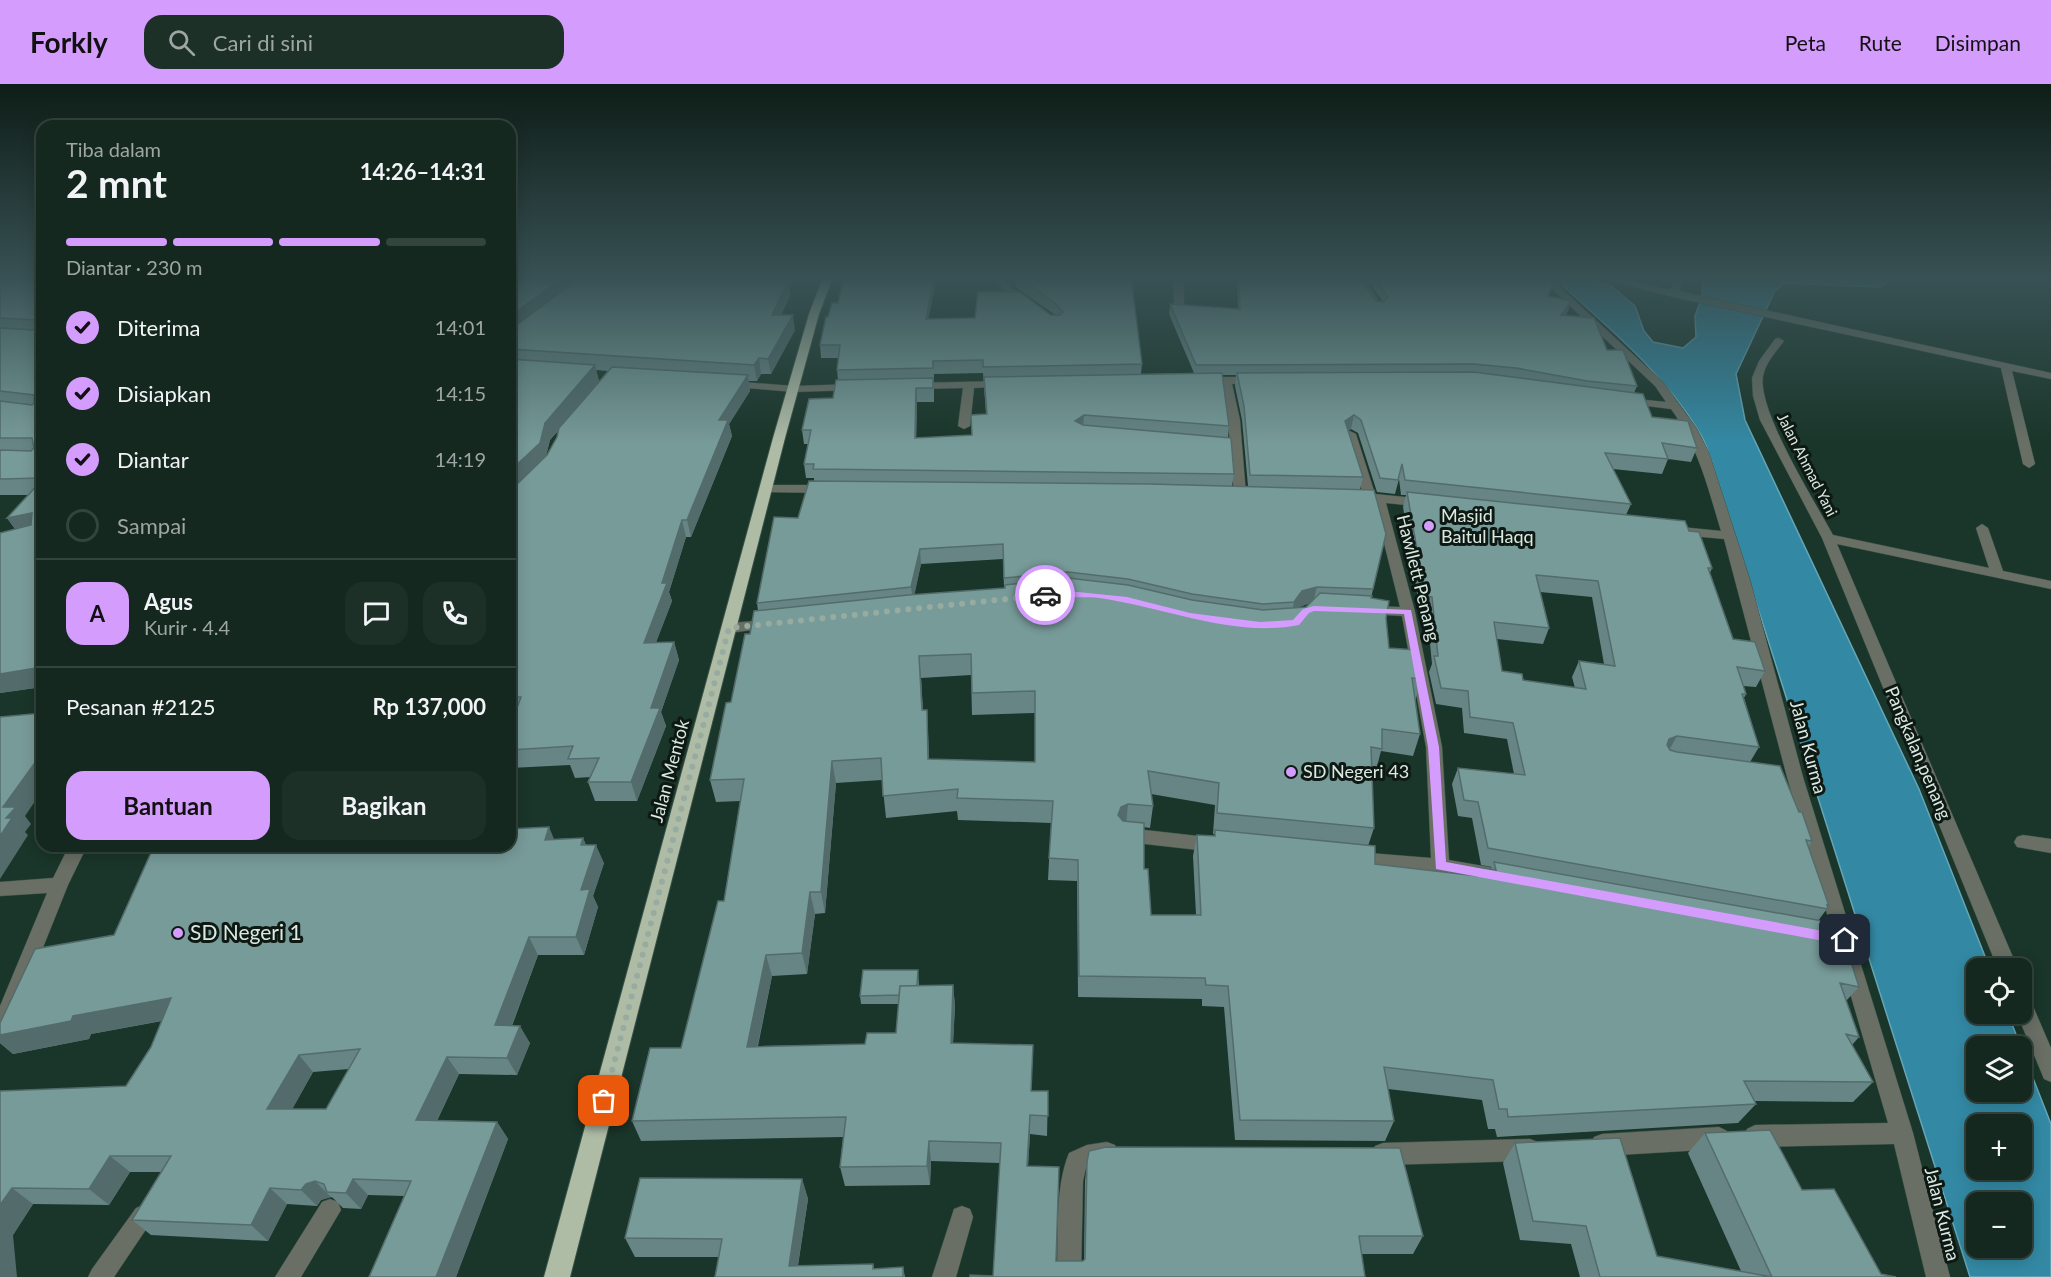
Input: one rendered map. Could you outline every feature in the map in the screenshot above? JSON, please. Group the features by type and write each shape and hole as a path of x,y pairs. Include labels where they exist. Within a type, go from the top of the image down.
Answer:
{"highway":[{"name":"Jalan Mentok","path":"556,1277 809,333"}],"street":[{"name":"Jalan Kurma","path":"1603,333 1659,384 1691,429 1703,453 1743,580 1796,777 1902,1133 1938,1277"},
{"path":"1853,333 2051,375"},
{"name":"Jalan Ahmad Yani","path":"1779,341 1760,365 1757,386 1760,401 1766,420 1828,538"},
{"path":"2006,366 2029,464"},
{"path":"1226,380 1234,420 1231,446 1240,494"},
{"path":"1194,381 1272,380"},
{"path":"715,382 794,389 864,387"},
{"path":"899,386 1021,384"},
{"path":"964,426 969,385"},
{"path":"1617,401 1675,406"},
{"name":"Hawllett Penang","path":"1350,434 1373,497 1380,503 1408,612 1434,747 1440,866"},
{"path":"766,489 837,489"},
{"path":"1347,497 1373,497 1435,504"},
{"path":"1982,528 1997,573"},
{"path":"1670,530 1729,536"},
{"path":"1828,538 2051,585"},
{"name":"Pangkalan,penang","path":"1828,538 2003,958"},
{"path":"1349,610 1408,612"},
{"path":"729,628 787,622"},
{"path":"1772,774 1796,777"},
{"path":"1127,835 1230,847"},
{"path":"2023,842 2051,846"},
{"path":"0,1030 59,885 75,852"},
{"path":"1341,857 1440,866 1506,876"},
{"path":"0,889 59,885"},
{"path":"1822,935 1845,940"},
{"path":"2031,1024 2051,1072"},
{"path":"1578,1147 1751,1136 1902,1133"},
{"path":"1363,1154 1422,1154 1555,1148"},
{"path":"1069,1277 1072,1180 1077,1161 1104,1154 1127,1154"},
{"path":"286,1277 297,1264 330,1210"},
{"path":"100,1277 144,1216"},
{"path":"944,1277 962,1217"}],"water":[{"path":"1614,333 1645,333 1653,342 1683,348 1696,337 1696,333 1755,333 1736,374 1745,420 1919,789 1986,958 1966,958 1966,1024 2012,1024 2017,1036 1966,1036 1966,1102 2032,1102 2032,1076 2051,1124 2051,1277 1970,1277 1712,462 1698,430 1653,371"}],"building":[{"path":"0,333 36,333 36,478 0,479 0,450 31,451 34,448 32,438 0,438 0,401 32,405 34,395 0,391"},
{"path":"516,333 783,333 768,359 759,358 754,365 516,349"},
{"path":"823,333 1138,333 1142,364 983,367 983,360 933,361 933,368 837,370 840,345 820,345"},
{"path":"1182,333 1600,333 1607,350 1623,350 1637,386 1473,364 1196,365"},
{"path":"516,359 595,365 545,423 540,443 516,465"},
{"path":"612,367 748,375 719,420 728,420 687,520 682,520 662,583 667,583 644,643 674,642 651,708 660,708 631,782 588,782 599,758 568,759 573,746 516,750 516,711 521,697 516,697 516,485 547,455 557,437 559,428"},
{"path":"1474,372 1643,394 1652,417 1688,421 1697,448 1662,443 1668,459 1605,453 1631,504 1405,480 1402,464 1398,480 1380,478 1361,420 1354,415 1345,421 1363,477 1250,475 1244,406 1237,373"},
{"path":"1222,373 1229,426 1084,415 1075,421 1083,425 1231,438 1234,474 813,469 814,464 804,464 811,430 802,430 809,399 833,398 836,380 933,378 933,388 916,388 915,438 972,435 971,415 987,414 984,377"},
{"path":"809,481 1149,484 1374,490 1386,534 1373,589 1317,587 1302,591 1294,602 1263,604 1192,594 1128,579 1068,572 1004,578 1003,544 920,549 911,587 757,603 774,517 798,518"},
{"path":"36,487 36,668 0,674 0,533 31,525 32,513 7,518"},
{"path":"1407,492 1685,521 1689,531 1699,532 1712,568 1708,568 1733,639 1755,642 1765,671 1737,667 1746,694 1742,694 1759,747 1677,736 1669,739 1667,745 1670,750 1677,752 1780,766 1799,812 1802,812 1812,841 1806,840 1829,906 1827,905 1828,909 1488,848 1478,802 1464,800 1458,768 1525,775 1513,723 1470,717 1468,691 1441,688 1434,656 1438,656 1432,597 1425,596","holes":["1536,575 1598,581 1615,666 1579,661 1586,689 1523,680 1522,674 1502,671 1494,622 1549,628"]},
{"path":"1068,578 1128,585 1192,600 1263,610 1306,607 1320,593 1372,596 1371,598 1389,601 1386,618 1389,648 1416,650 1422,679 1412,678 1420,734 1382,729 1382,749 1371,747 1374,828 1217,813 1219,783 1148,771 1153,806 1128,804 1121,807 1118,815 1123,821 1144,823 1144,869 1148,869 1151,915 1201,915 1197,835 1215,836 1215,830 1375,846 1375,864 1477,876 1475,867 1496,870 1494,862 1839,924 1859,987 1840,983 1859,1037 1846,1034 1873,1082 1744,1081 1756,1104 1508,1117 1507,1109 1499,1109 1493,1080 1384,1067 1394,1121 1240,1120 1228,986 1206,985 1205,978 1079,976 1078,860 1049,858 1053,801 957,798 958,789 883,796 881,758 832,761 821,892 810,892 802,953 766,955 747,1047 865,1044 867,1033 896,1033 900,986 953,985 951,1043 1033,1045 1031,1091 1048,1091 1048,1116 1030,1115 1027,1166 1059,1167 1056,1261 1083,1261 1085,1259 1089,1151 1106,1147 1400,1148 1423,1236 1359,1236 1365,1277 970,1277 970,1275 993,1276 1001,1143 929,1141 927,1166 840,1167 846,1117 632,1121 650,1048 681,1048 718,901 724,901 744,779 710,780 726,703 731,702 745,634 750,634 754,611 908,595 1005,588 1005,585","holes":["971,654 972,693 1035,691 1035,762 928,759 927,710 922,710 919,656"]},
{"path":"36,714 36,761 3,807 16,807 6,818 12,818 0,836 0,717"},
{"path":"549,827 545,840 583,838 581,845 596,845 581,890 590,889 576,937 529,937 495,1025 520,1026 507,1058 447,1057 416,1120 497,1122 436,1277 369,1277 411,1181 353,1179 346,1193 327,1192 324,1184 315,1181 306,1184 301,1190 270,1188 251,1225 132,1220 171,1156 110,1156 89,1189 12,1188 0,1205 0,1091 126,1086 151,1047 171,998 73,1016 71,1021 0,1035 0,1023 35,949 114,935 151,852 516,852 516,829","holes":["360,1049 326,1109 267,1109 299,1055"]},
{"path":"863,970 918,970 917,986 900,986 899,995 860,996"},
{"path":"1770,1130 1802,1190 1834,1189 1881,1274 1896,1277 1772,1277 1705,1133"},
{"path":"1620,1138 1657,1256 1772,1277 1600,1277 1586,1226 1533,1221 1515,1143"},
{"path":"640,1178 802,1179 789,1266 873,1264 873,1269 903,1267 903,1277 715,1277 722,1239 625,1238"}],"way so far":[{"path":"604,1101 729,628 1045,595"}],"place":[{"name":"Masjid Baitul Haqq","path":"1429,526"},
{"name":"SD Negeri 43","path":"1291,772"},
{"name":"SD Negeri 1","path":"178,933"}],"route":[{"path":"1045,595 1068,593 1096,595 1190,615 1260,625 1296,623 1306,611 1314,608 1408,612 1434,747 1440,866 1845,940"}]}
